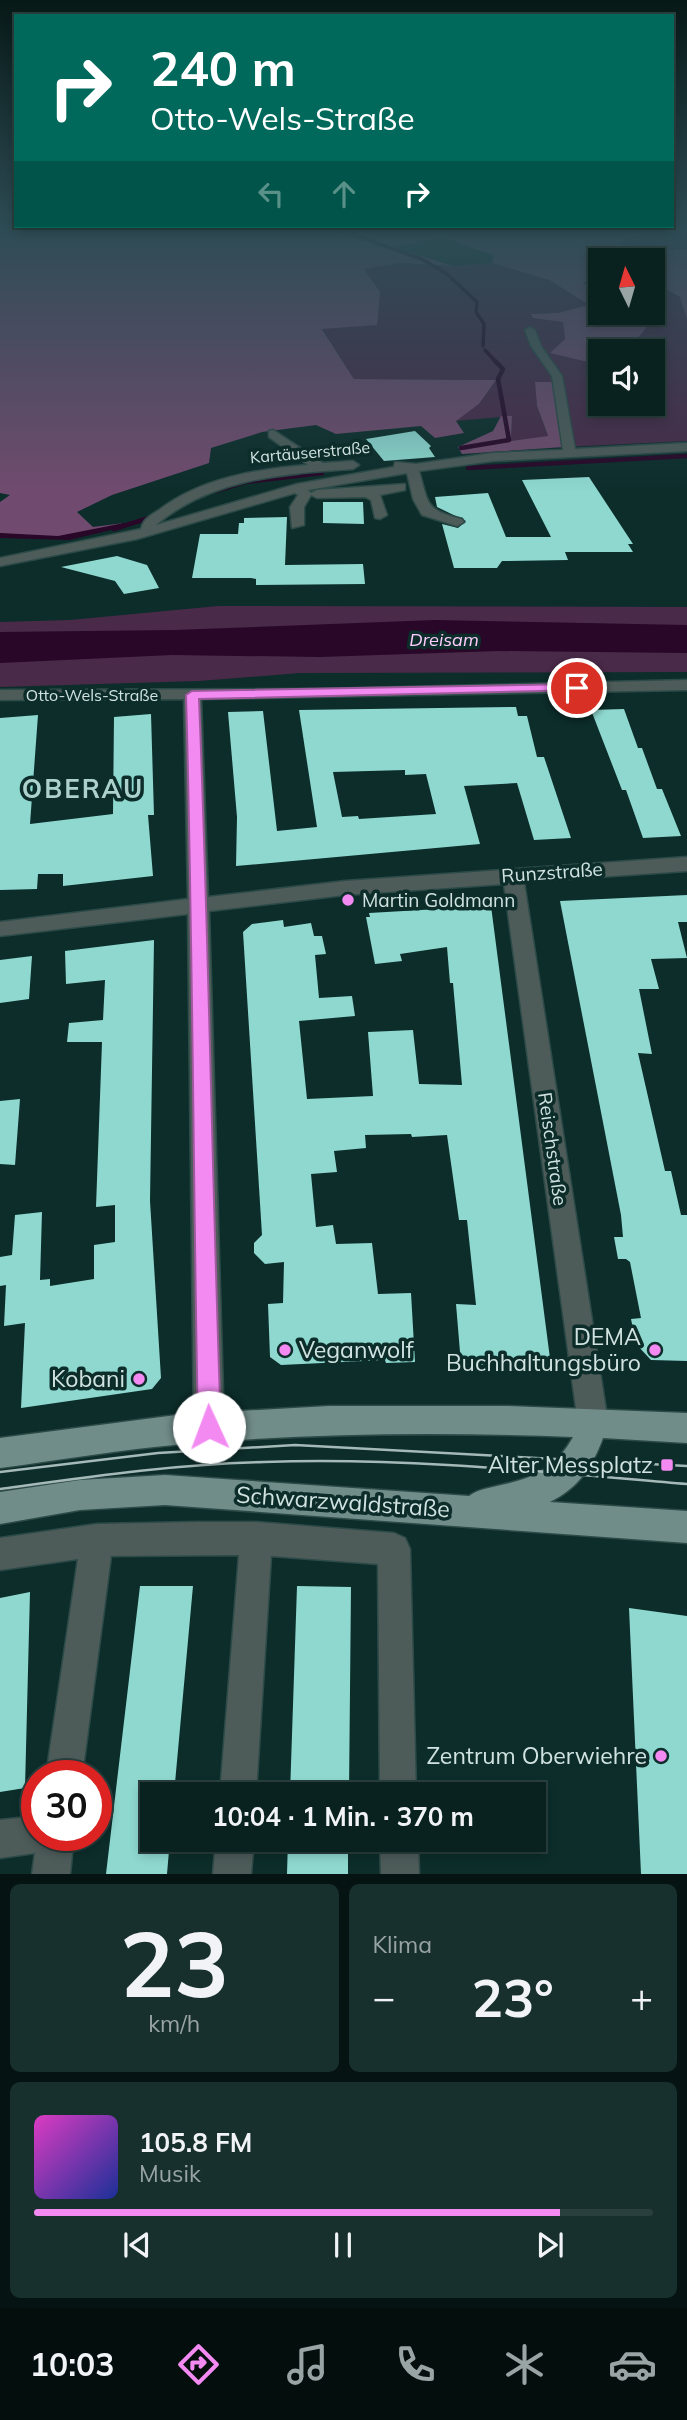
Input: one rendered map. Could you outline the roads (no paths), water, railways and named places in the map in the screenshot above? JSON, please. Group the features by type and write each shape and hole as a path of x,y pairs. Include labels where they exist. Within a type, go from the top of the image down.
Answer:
{"main road":[{"path":"0,1453 209,1427 400,1420 593,1423 687,1428"},
{"path":"455,1510 535,1492 569,1475 586,1448 593,1423"},
{"name":"Schwarzwaldstraße","path":"0,1508 80,1496 165,1490 687,1527"}],"street":[{"path":"530,330 536,346 557,376 569,452"},
{"path":"273,434 320,467"},
{"name":"Kartäuserstraße","path":"0,562 411,466 569,452 687,447"},
{"name":"Kartäuserstraße","path":"148,527 172,503 239,476 384,463 411,466"},
{"path":"411,466 423,510 434,520 457,522"},
{"path":"297,525 297,507 301,491 367,493 400,486"},
{"path":"367,493 377,498 380,515"},
{"name":"Otto-Wels-Straße","path":"0,695 192,695 687,685"},
{"path":"192,695 200,904 200,1094 209,1427"},
{"name":"Runzstraße","path":"0,929 345,887 687,864"},
{"name":"Reischstraße","path":"513,875 593,1423"},
{"name":"Schwarzwaldstraße","path":"239,1782 256,1538"},
{"name":"Schwarzwaldstraße","path":"0,1554 97,1540 256,1538 394,1549 398,1782"},
{"path":"66,1760 97,1540"},
{"path":"0,1839 21,1836"},
{"path":"51,1874 54,1851"},
{"path":"232,1874 234,1852"},
{"path":"399,1852 400,1874"}],"water":[{"path":"124,523 124,527 69,540 0,538 0,533 58,536"},
{"name":"Dreisam","path":"435,620 687,625 687,653 498,651 320,657 172,655 0,663 0,632 175,630"}],"waterway":[{"path":"479,316 484,324 483,346"},
{"path":"485,350 497,363"},
{"path":"461,448 509,440 498,379 503,369 497,363"},
{"path":"468,468 687,456"},
{"path":"215,491 245,482 322,473"},
{"path":"114,529 155,516"}],"tram line":[{"path":"0,1472 158,1453 295,1445 687,1466"},
{"path":"0,1489 164,1468 317,1461 476,1467 687,1484"}],"place":[{"name":"Martin Goldmann","path":"348,900"},
{"name":"Veganwolf","path":"285,1350"},
{"name":"DEMA Buchhaltungsbüro","path":"655,1350"},
{"name":"Kobani","path":"139,1379"},
{"name":"Alter Messplatz","path":"667,1465"},
{"name":"Zentrum Oberwiehre","path":"661,1756"}],"district":[{"name":"OBERAU","path":"83,789"}]}
